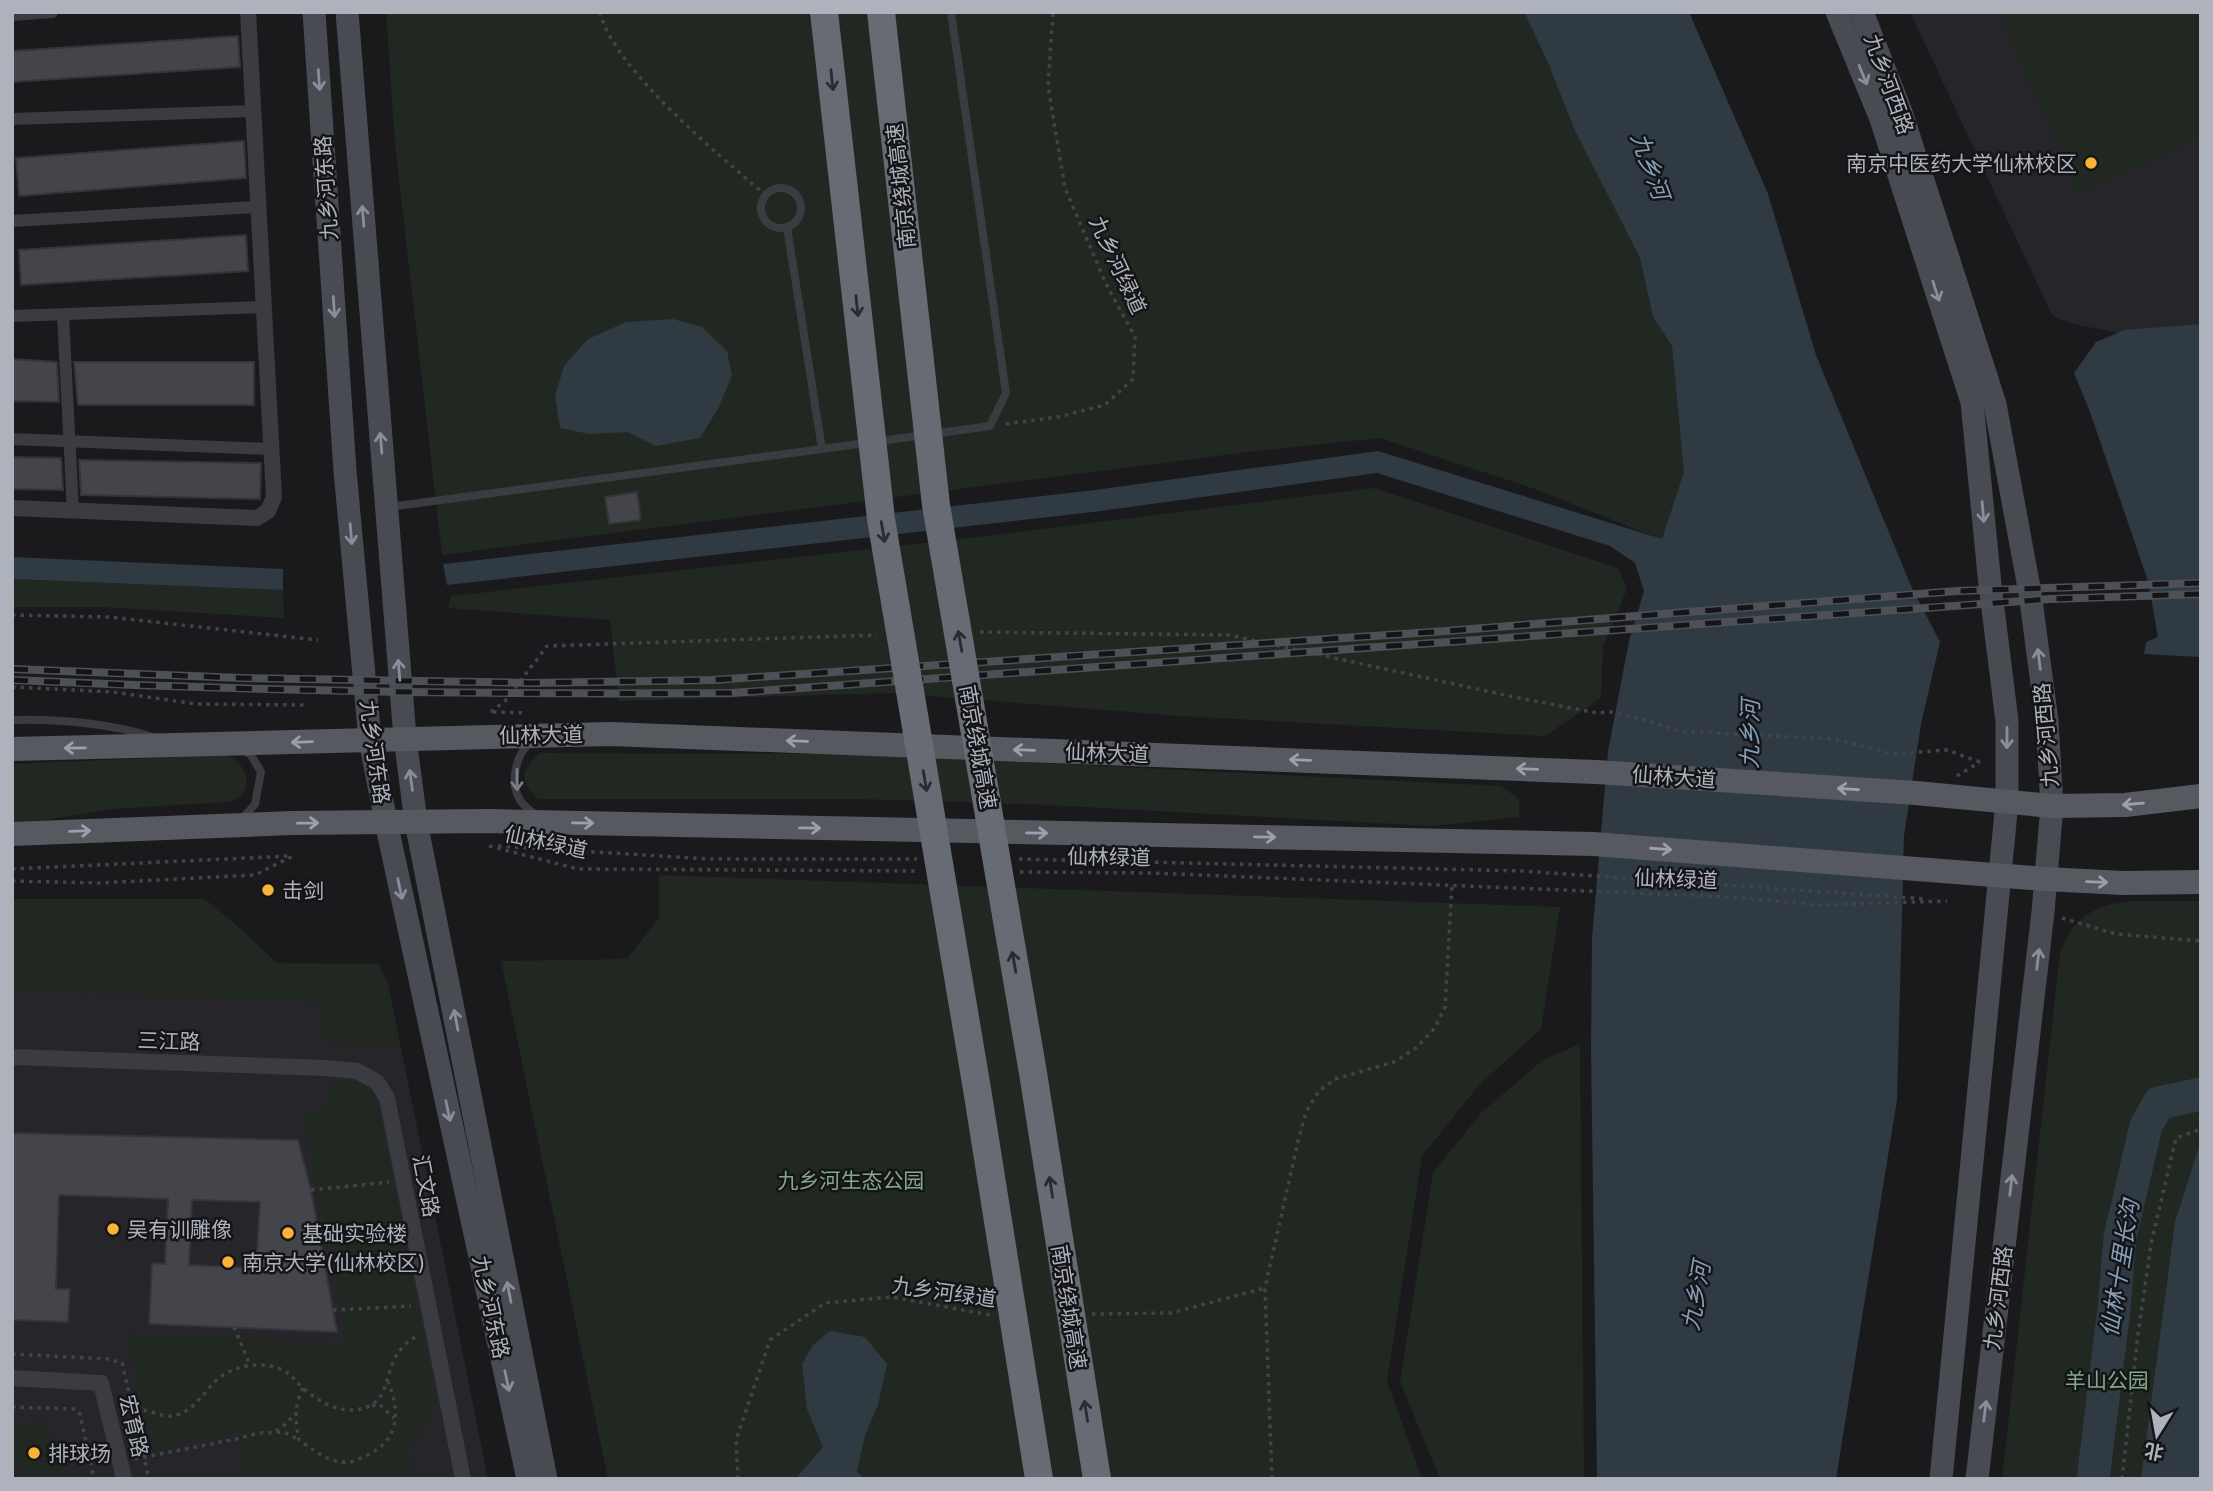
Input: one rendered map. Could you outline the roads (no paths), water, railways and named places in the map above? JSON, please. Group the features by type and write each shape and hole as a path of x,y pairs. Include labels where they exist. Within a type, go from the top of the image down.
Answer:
{"highway":[{"path":"824,12 881,519 977,1089 1038,1479"},
{"name":"南京绕城高速","path":"881,12 936,505 1033,1073 1097,1479"}],"main road":[{"name":"九乡河东路","path":"314,12 345,471 370,740 528,1479"},
{"name":"九乡河东路","path":"347,12 405,738 416,822 546,1479"},
{"name":"九乡河西路","path":"1837,12 1881,119 1972,402 2007,721 2007,802 1941,1479"},
{"name":"九乡河西路","path":"1863,12 1901,112 1995,404 2030,593 2047,721 2052,806 2043,912 1977,1479"},
{"name":"仙林大道","path":"12,749 611,734 1596,772 1916,793 2052,806 2126,805 2201,796"},
{"path":"12,834 416,822 1592,844 2045,879 2123,883 2201,882"}],"street":[{"path":"12,15 52,12"},
{"path":"12,508 257,518 268,511 274,497 248,12"},
{"path":"12,119 253,111"},
{"path":"12,221 258,207"},
{"path":"12,316 264,307"},
{"path":"63,314 73,511"},
{"path":"12,439 272,449"},
{"name":"三江路","path":"12,1057 324,1068"},
{"name":"汇文路","path":"324,1068 357,1071 377,1082 387,1098 463,1479"},
{"name":"宏育路","path":"12,1378 101,1383 124,1479"}],"lane":[{"path":"387,507 990,426 1006,393 951,12"},
{"path":"783,188 795,194 799,200 801,206 798,219 787,227 774,228 764,220 760,207 765,195 770,191 783,188"},
{"path":"787,227 822,449"},
{"path":"12,720 58,719 128,730 180,745"},
{"path":"542,734 522,751 515,773 515,784 517,797 524,806 548,823"},
{"path":"228,744 251,755 261,772 255,804 246,817 230,826"}],"water":[{"name":"九乡河","path":"1524,12 1689,12 1768,194 1816,355 1911,586 1940,642 1921,724 1904,836 1897,1100 1836,1479 1597,1479 1592,938 1608,751 1629,641 1644,591 1635,563 1610,546 1377,473 1093,512 447,585 443,564 1095,490 1378,451 1662,539 1684,472 1672,346 1653,317 1640,258 1575,131"},
{"path":"673,319 702,327 727,351 732,375 719,407 700,438 656,446 628,432 589,434 560,428 555,396 564,366 588,339 626,322"},
{"path":"2201,324 2201,657 2144,654 2146,642 2158,637 2148,581 2074,373 2096,342 2124,330"},
{"path":"12,557 283,569 283,590 12,579"},
{"path":"2198,1150 2201,1150 2201,1479 2141,1479 2175,1222"},
{"path":"830,1331 865,1337 887,1364 878,1405 865,1435 857,1471 864,1479 795,1479 823,1447 807,1409 802,1364 813,1345"}],"waterway":[{"name":"仙林十里长沟","path":"2093,1479 2120,1237 2146,1126 2159,1103 2201,1094"}],"railway":[{"path":"12,669 242,678 532,683 713,680 1433,632 1957,591 2201,583"},
{"path":"12,680 372,691 731,693 2051,599 2201,594"}],"place":[{"name":"南京中医药大学仙林校区","path":"2091,163"},
{"name":"击剑","path":"268,890"},
{"name":"吴有训雕像","path":"113,1229"},
{"name":"基础实验楼","path":"288,1233"},
{"name":"南京大学(仙林校区)","path":"228,1262"},
{"name":"排球场","path":"34,1453"}],"park label":[{"name":"九乡河生态公园","path":"851,1180"},
{"name":"羊山公园","path":"2107,1380"}]}
